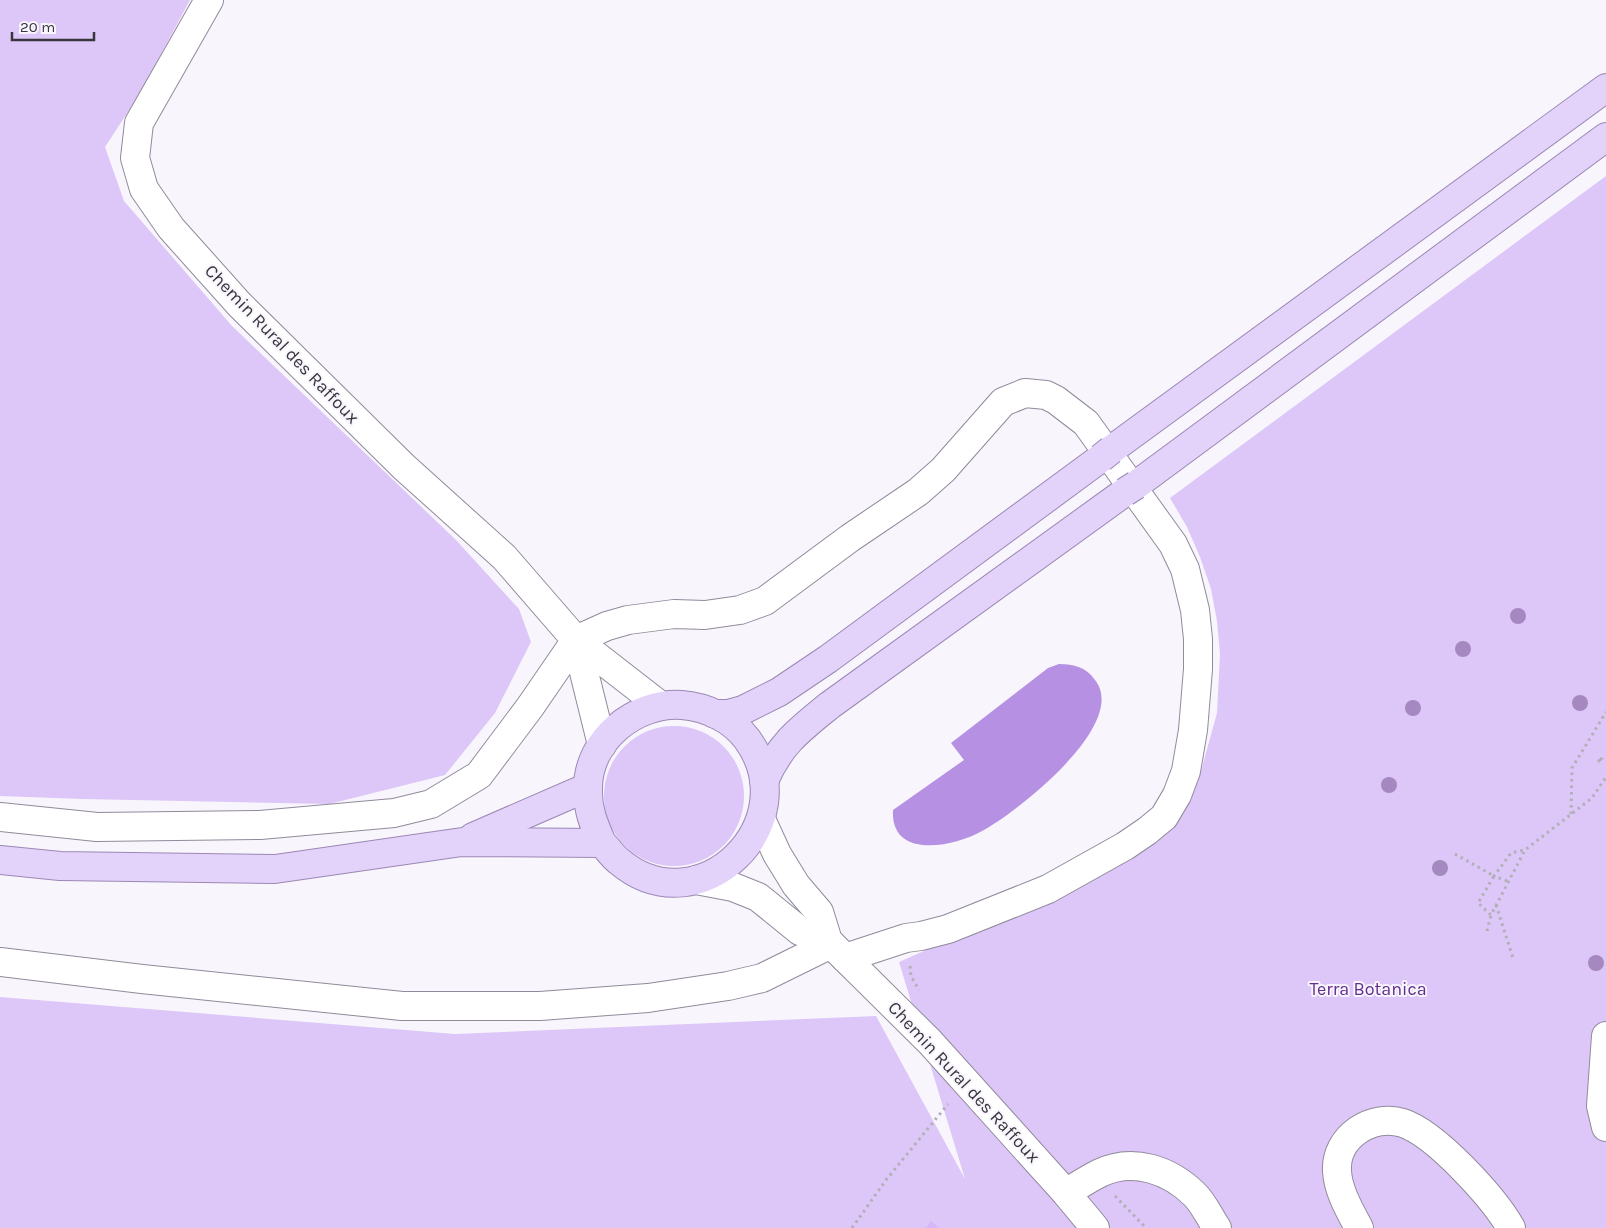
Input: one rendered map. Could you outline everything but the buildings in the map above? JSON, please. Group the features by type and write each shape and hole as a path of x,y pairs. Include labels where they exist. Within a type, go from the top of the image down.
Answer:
{"main road":[{"path":"715,714 728,714 743,710 778,692 835,654 1606,88"},
{"path":"764,781 778,754 790,737 830,705 1131,488 1606,137"},
{"path":"661,706 693,706 715,714 737,728 748,741 760,764 764,781 765,800 761,819 753,837 742,853 721,870 696,880 669,882 644,876 620,862 602,842 590,816 588,787 593,761 606,738 626,720 647,709 661,706"},
{"path":"462,842 588,787"},
{"path":"0,860 60,866 276,869 462,842 602,842"}],"street":[{"name":"Chemin Rural des Raffoux","path":"209,0 139,123 135,158 144,190 171,228 239,304 404,467 504,557 576,640 661,706"},
{"path":"0,817 97,827 260,825 394,813 431,804 479,775 530,707 576,640 608,626 628,620 674,614 706,615 740,610 765,601 850,538 918,492 943,470 1003,402 1025,393 1046,395 1056,400 1086,423 1173,544 1185,569 1195,610 1198,639 1193,730 1186,771 1177,796 1158,821 1125,846 1048,889 948,929 922,936 835,947 762,978 728,986 648,998 540,1006 402,1006 0,962"},
{"name":"Chemin Rural des Raffoux","path":"576,640 602,745"},
{"name":"Chemin Rural des Raffoux","path":"761,819 777,854 796,885 819,912 835,947 930,1042 1066,1193 1095,1228"},
{"name":"Chemin Rural des Raffoux","path":"696,880 733,887 758,897 800,931 835,947"},
{"path":"1606,1036 1601,1106 1606,1127"},
{"path":"1359,1228 1341,1188 1338,1163 1344,1145 1356,1131 1364,1126 1383,1121 1404,1124 1432,1142 1484,1189 1511,1228"},
{"path":"1066,1193 1101,1172 1124,1166 1148,1166 1173,1179 1196,1196 1217,1228"}],"path":[{"path":"1571,814 1572,768 1606,712"},
{"path":"1601,762 1606,766"},
{"path":"1487,931 1496,904 1524,850 1592,798 1606,777"},
{"path":"1491,915 1478,903 1494,876 1511,853 1524,850"},
{"path":"1455,854 1494,876 1507,881"},
{"path":"1496,904 1513,958"},
{"path":"911,956 911,976 923,996"},
{"path":"852,1228 886,1180 966,1082"},
{"path":"1090,1178 1109,1189 1146,1228"}],"green space":[{"path":"0,0 190,0 139,95 105,147 124,201 232,326 456,540 519,609 531,642 495,713 445,775 329,804 0,796"},
{"name":"Terra Botanica","path":"1606,176 1606,1228 0,1228 0,997 455,1034 876,1016 965,1179 899,962 1061,891 1189,798 1201,771 1217,713 1220,654 1217,621 1211,589 1187,527 1170,498"},
{"path":"674,726 701,732 713,738 723,747 732,757 738,769 744,796 738,823 732,835 723,845 713,854 701,860 674,866 647,860 635,854 625,845 616,835 610,823 604,796 610,769 616,757 625,747 635,738 647,732"}],"shaded area":[{"path":"1059,664 1075,666 1088,672 1095,680 1102,698 1097,720 1084,742 1064,765 1019,806 970,837 941,845 926,845 912,843 902,837 895,826 893,810 964,760 951,743 1048,668"}]}
